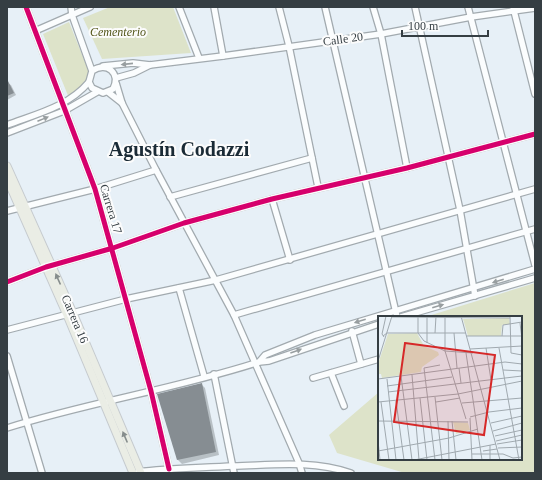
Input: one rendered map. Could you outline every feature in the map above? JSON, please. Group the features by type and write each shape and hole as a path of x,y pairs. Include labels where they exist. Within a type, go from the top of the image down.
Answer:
{"main road":[{"name":"Carrera 16","path":"7,166 23,207 137,473"},
{"name":"Carrera 16","path":"7,179 23,207"}],"street":[{"name":"Carrera 17","path":"26,7 64,111 95,189 113,248 151,391 169,469"},
{"path":"7,125 62,104 76,95 89,82 92,71 72,15 71,7"},
{"path":"35,31 90,7"},
{"path":"179,7 199,58"},
{"path":"214,7 223,56"},
{"path":"278,7 289,46 318,187"},
{"path":"325,7 334,40 397,316"},
{"path":"373,7 381,34 407,168"},
{"path":"415,7 447,157 460,210 475,296"},
{"path":"468,7 535,265"},
{"name":"Calle 20","path":"103,66 133,63 150,65 223,56 381,34 513,9 535,8"},
{"path":"513,9 535,94"},
{"name":"Calle 20","path":"116,81 150,65"},
{"path":"92,71 97,67 103,66 114,72 122,103 170,197 216,280 257,363 302,473"},
{"path":"108,92 116,81"},
{"path":"89,82 92,88 97,92"},
{"path":"7,133 64,111 97,92 108,92 122,103"},
{"path":"7,282 49,266 113,248 184,223 318,187 407,168 535,134"},
{"path":"170,197 312,158"},
{"path":"7,211 95,189 156,170"},
{"path":"7,330 126,299 216,280 378,235 516,193 535,189"},
{"path":"272,199 290,260"},
{"path":"234,315 535,229"},
{"path":"257,363 264,355 315,335 535,269"},
{"path":"405,316 475,296 535,276"},
{"path":"179,288 204,376"},
{"path":"7,428 106,400 151,391 204,376 269,361 352,331 378,324"},
{"path":"352,331 361,364"},
{"path":"7,356 42,473"},
{"path":"313,378 378,359"},
{"path":"331,373 344,406"},
{"path":"214,374 234,473"},
{"path":"137,473 169,469 299,463 334,468 351,473"}],"green space":[{"name":"Cementerio","path":"110,7 173,7 191,53 102,59 83,18"},
{"path":"69,22 89,72 85,82 69,98 43,34"},
{"path":"535,283 535,473 405,473 337,453 329,435 378,393 378,460 522,460 522,316 428,316"}],"building":[{"path":"7,79 14,93 7,96"},
{"path":"202,383 216,452 177,460 157,394"}],"cycle path":[{"path":"26,7 95,189 151,391 169,469"},
{"path":"7,282 46,267 113,248 184,223 272,199 407,168 535,134"}],"district":[{"name":"Agustín Codazzi","path":"179,149"}]}
